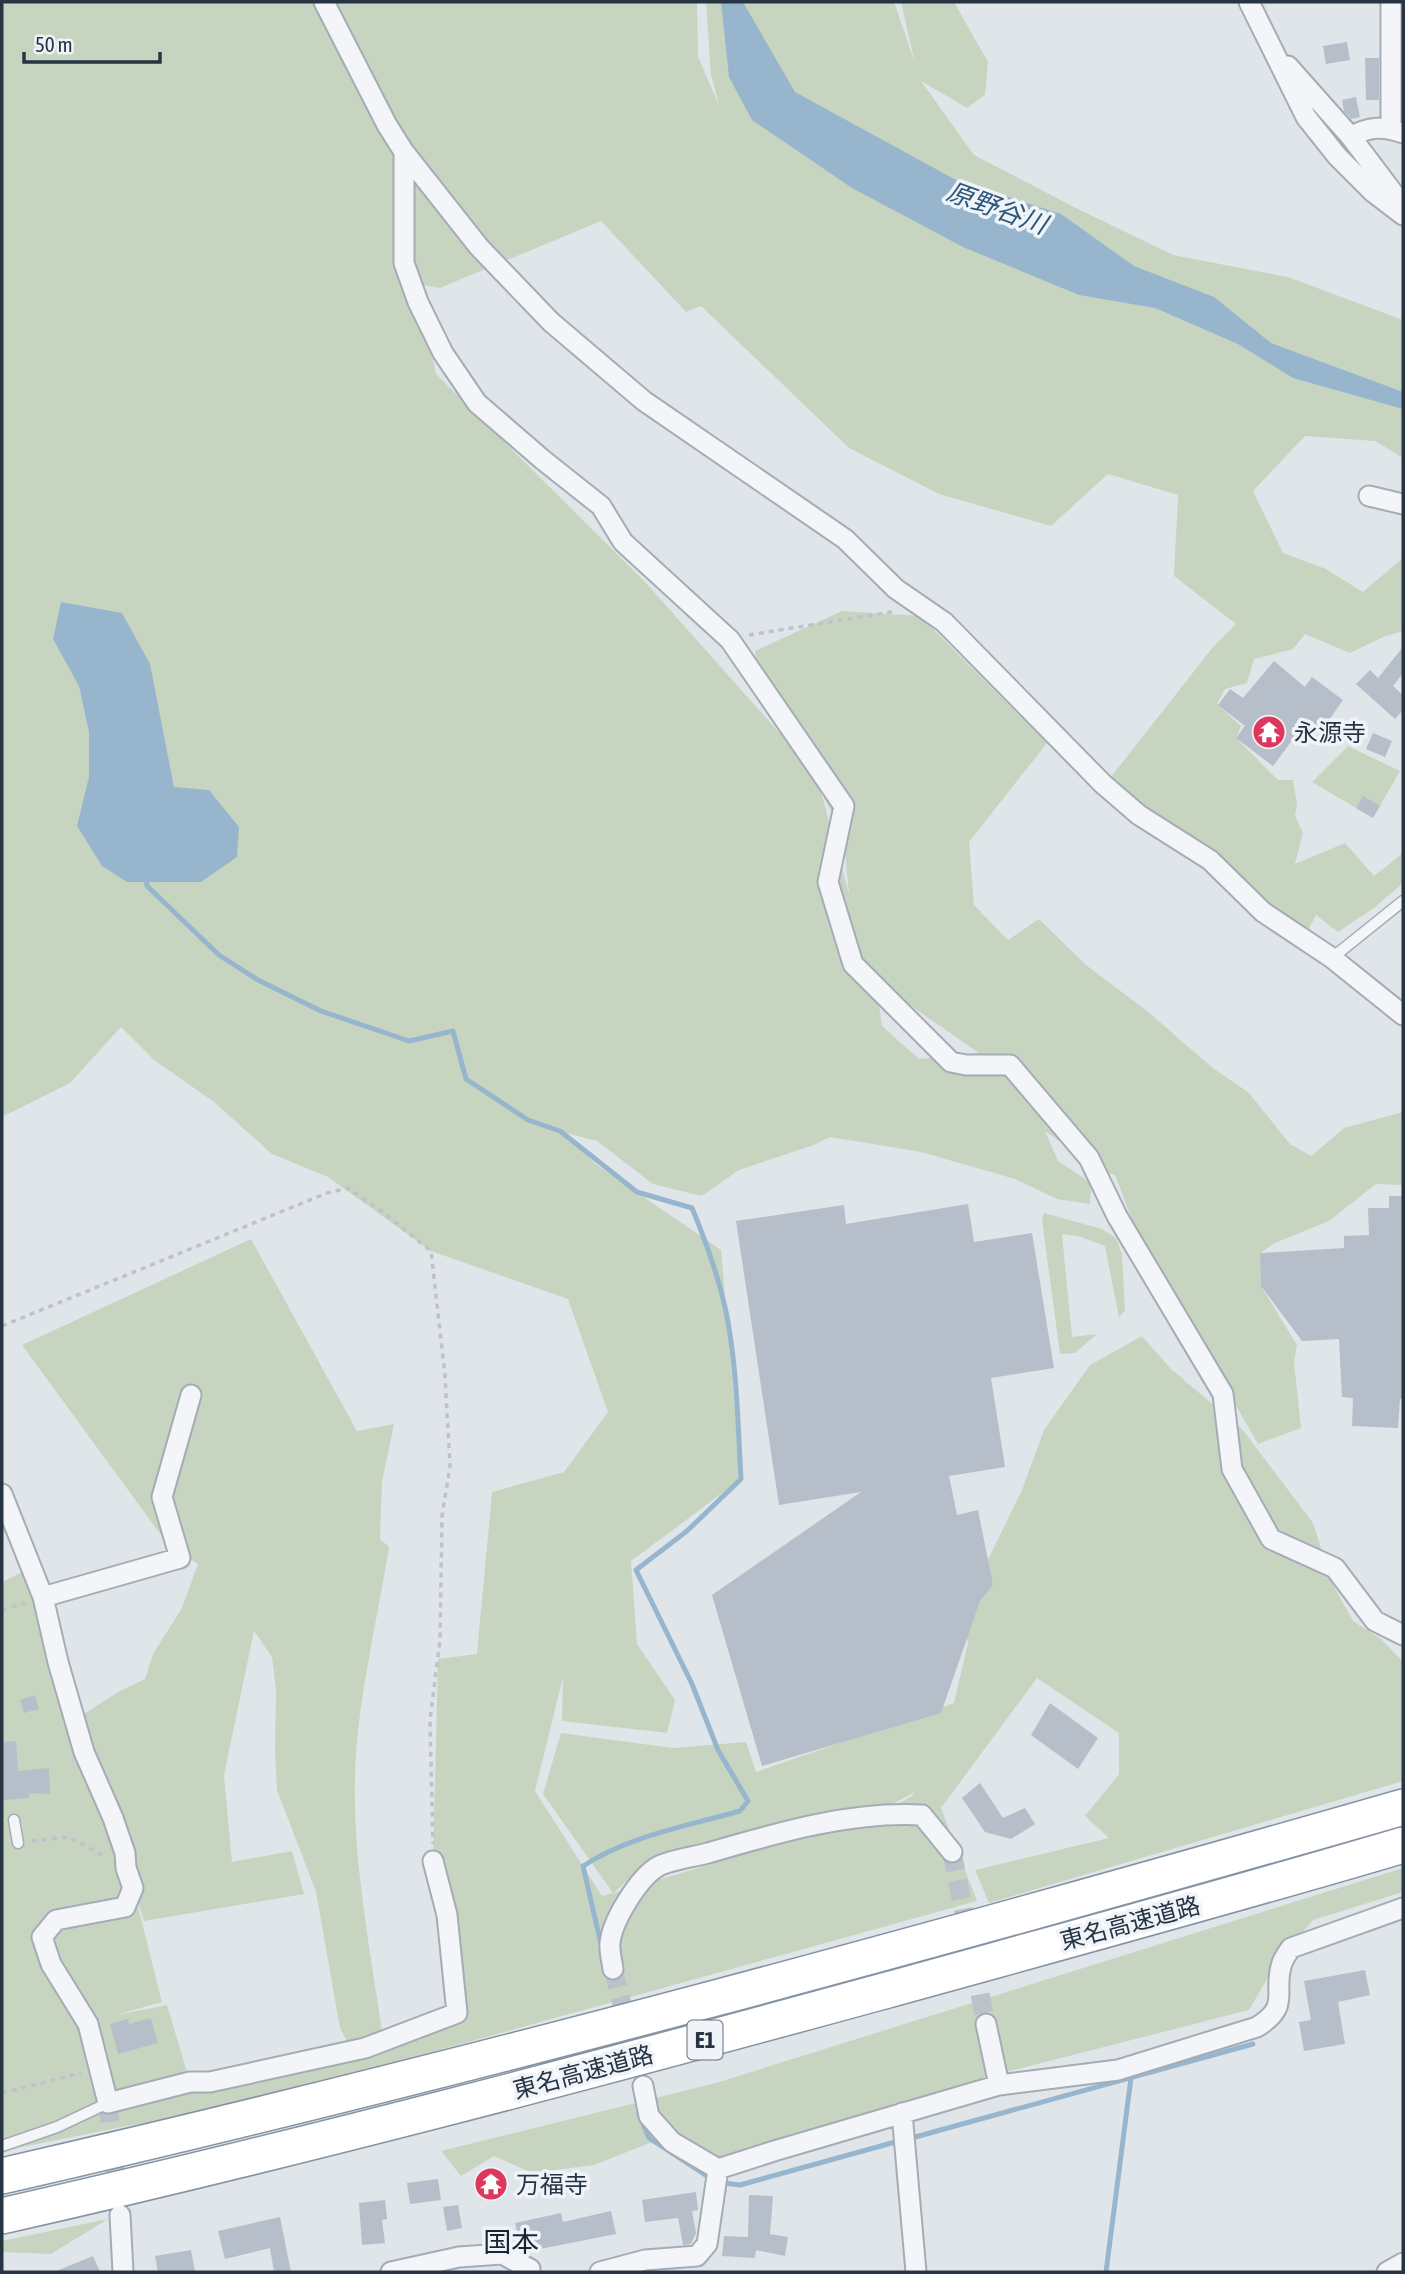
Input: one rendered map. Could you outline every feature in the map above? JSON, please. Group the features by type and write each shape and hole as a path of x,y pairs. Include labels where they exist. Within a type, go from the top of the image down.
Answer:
{"highway":[{"name":"東名高速道路","path":"2,2176 139,2145 483,2059 1167,1875 1403,1807"},
{"name":"東名高速道路","path":"2,2216 461,2106 1253,1889 1403,1845"}],"street":[{"path":"324,2 387,125 404,152 479,247 551,323 644,401 845,539 896,589 944,622 1104,785 1139,815 1210,860 1263,912 1332,958 1403,1015"},
{"path":"1249,2 1306,117 1337,156 1364,183 1403,215"},
{"path":"1351,137 1365,128 1397,131 1391,2"},
{"path":"1271,47 1351,137 1403,206"},
{"path":"404,152 404,263 418,302 450,363 477,403 601,506 623,542 730,640 844,806 828,882 853,964 951,1062 966,1065 1010,1065 1089,1158 1117,1216 1223,1394 1232,1469 1271,1539 1335,1568 1375,1621 1403,1635"},
{"path":"1369,496 1403,504"},
{"path":"43,1597 180,1558 162,1497 191,1395"},
{"path":"2,1494 43,1597 68,1703 84,1752 117,1830 133,1888 125,1907 56,1920 42,1937 51,1964 88,2024 108,2103 190,2082 210,2082 365,2048 457,2013 447,1915 433,1861"},
{"path":"613,1969 610,1942 619,1917 628,1899 657,1867 769,1836 835,1822 893,1814 922,1815 952,1852"},
{"path":"643,2086 649,2116 672,2142 718,2169 999,2085 1118,2070 1257,2027 1271,2018 1278,2008 1282,1963 1291,1948 1403,1908"},
{"path":"986,2024 999,2085"},
{"path":"902,2113 916,2272"},
{"path":"600,2272 645,2260 675,2264 697,2256 707,2244 718,2169"},
{"path":"120,2214 122,2272"},
{"path":"391,2272 459,2257 502,2254 530,2269 530,2272"},
{"path":"1387,2272 1403,2263"}],"lane":[{"path":"1332,958 1403,901"},
{"path":"14,1820 18,1843"},
{"path":"2,2146 57,2127 108,2103"}],"path":[{"path":"730,640 899,611"},
{"path":"2,1326 315,1198 348,1188 431,1251 445,1376 450,1466 442,1516 440,1640 430,1720 433,1861"},
{"path":"2,1610 43,1597"},
{"path":"18,1843 69,1837 126,1868"},
{"path":"2,2093 99,2069"}],"green space":[{"path":"2,2 697,2 698,57 719,105 711,75 706,2 894,2 915,63 901,2 954,2 988,62 985,95 967,108 921,81 974,155 1173,255 1288,277 1403,320 1403,458 1375,441 1305,436 1253,491 1283,553 1326,569 1363,592 1403,558 1403,631 1383,637 1350,653 1305,634 1293,649 1254,659 1247,683 1225,689 1217,704 1241,726 1236,738 1278,780 1293,780 1297,805 1295,816 1303,833 1295,864 1345,843 1374,876 1403,853 1403,883 1374,908 1338,932 1316,915 1305,936 1107,782 1213,647 1236,624 1174,576 1178,495 1108,474 1051,526 939,494 849,448 701,306 686,312 601,221 440,288 417,284 436,374 646,583 800,756 759,679 755,651 842,611 920,616 1047,743 969,842 974,905 1008,940 1039,919 1086,965 1147,1011 1214,1069 1248,1092 1290,1144 1311,1156 1344,1128 1403,1112 1403,1185 1376,1184 1329,1221 1275,1243 1260,1253 1264,1291 1297,1345 1294,1362 1301,1428 1258,1444 1226,1388 1206,1343 1144,1251 1115,1175 1105,1172 1045,1131 1058,1161 1091,1183 1090,1204 1057,1199 1015,1179 921,1152 830,1137 739,1170 702,1196 653,1184 597,1141 562,1132 597,1165 721,1250 741,1479 631,1561 637,1644 675,1700 667,1733 562,1721 563,1677 535,1791 602,1896 613,1893 543,1794 561,1733 673,1748 746,1742 756,1772 954,1703 968,1643 961,1615 1022,1490 1044,1430 1090,1365 1142,1336 1171,1369 1242,1429 1313,1523 1333,1585 1353,1621 1381,1639 1403,1662 1403,1781 989,1903 975,1870 1109,1838 1085,1816 1119,1774 1119,1733 1037,1678 941,1808 977,1901 418,2056 413,2060 228,2106 2,2151 2,1582 22,1572 76,1719 120,1691 145,1679 153,1654 182,1608 198,1564 169,1546 22,1345 251,1239 357,1431 394,1424 382,1482 380,1539 389,1547 363,1691 355,1778 360,1873 382,2031 352,2051 340,2028 316,1892 277,1790 276,1690 272,1657 254,1631 224,1775 232,1862 292,1851 304,1894 144,1921 132,1883 162,2002 116,2015 167,2005 190,2082 345,2058 464,2021 460,1960 433,1861 438,1659 477,1654 492,1492 564,1472 608,1412 568,1299 431,1251 328,1177 272,1154 214,1102 154,1060 121,1027 70,1083 2,1117","holes":["821,792 831,811 842,817 849,894","872,979 979,1053 919,1059 882,1026 876,985","915,1792 855,1828 785,1842 614,1893 644,1864 866,1818"]},
{"path":"1348,746 1400,771 1373,818 1312,782"},
{"path":"1044,1213 1102,1229 1116,1238 1122,1254 1125,1310 1119,1318 1105,1246 1078,1236 1062,1234 1072,1337 1097,1334 1075,1353 1060,1354 1042,1220"},
{"path":"1403,1868 1403,1892 1313,1920 1277,1962 1249,2010 979,2079 718,2169 670,2135 594,2165 532,2173 494,2156 461,2176 441,2151 716,2083"},
{"path":"108,2219 51,2254 2,2252 2,2241"}],"water":[{"name":"原野谷川","path":"721,2 743,2 795,92 956,180 1061,214 1134,266 1214,297 1271,343 1403,392 1403,409 1293,378 1238,344 1155,308 1079,295 963,247 852,188 752,120 729,77"},
{"path":"61,602 122,613 150,664 174,787 209,790 239,827 237,857 201,882 127,882 102,866 77,826 89,777 89,732 79,686 53,639"}],"building":[{"path":"1347,42 1350,60 1326,64 1323,46"},
{"path":"1365,58 1379,58 1379,100 1366,100"},
{"path":"1356,97 1360,117 1351,119 1344,111 1342,100"},
{"path":"1403,647 1403,673 1393,686 1403,695 1403,710 1395,719 1356,684 1370,670 1378,678"},
{"path":"1274,661 1305,687 1312,677 1343,700 1322,730 1308,719 1273,766 1236,738 1245,726 1218,705 1230,689 1243,698"},
{"path":"1373,733 1392,741 1385,757 1366,749"},
{"path":"1363,796 1380,806 1373,818 1356,808"},
{"path":"1389,1196 1403,1196 1403,1399 1400,1399 1398,1428 1352,1426 1353,1398 1342,1397 1339,1339 1302,1341 1261,1286 1260,1253 1344,1248 1344,1236 1369,1235 1368,1208 1389,1208"},
{"path":"968,1204 974,1242 1032,1233 1054,1368 991,1378 1005,1467 949,1476 957,1515 978,1510 993,1585 980,1601 941,1713 762,1766 712,1595 861,1492 779,1505 736,1221 844,1205 846,1224"},
{"path":"35,1695 39,1709 24,1713 20,1700"},
{"path":"1050,1703 1098,1738 1078,1769 1031,1735"},
{"path":"16,1741 18,1771 49,1768 50,1794 29,1793 29,1798 2,1800 2,1742"},
{"path":"980,1783 1003,1818 1025,1808 1035,1824 1011,1839 985,1832 962,1798"},
{"path":"1365,1970 1370,1995 1338,2002 1345,2044 1304,2051 1299,2022 1311,2020 1304,1981"},
{"path":"151,2018 158,2043 118,2054 110,2024 128,2019 129,2024"},
{"name":"万福寺","path":"498,2173 501,2192 485,2195 481,2176"},
{"path":"438,2179 441,2200 410,2204 407,2183"},
{"path":"696,2192 698,2210 692,2211 696,2233 691,2244 683,2245 678,2218 645,2222 642,2200"},
{"path":"749,2195 773,2196 770,2234 788,2237 785,2256 756,2250 755,2258 722,2256 724,2236 748,2237"},
{"path":"385,2200 387,2219 382,2220 385,2243 362,2245 359,2203"},
{"path":"458,2205 462,2228 447,2231 443,2207"},
{"path":"611,2211 616,2234 525,2252 521,2250 515,2223 561,2213 563,2222"},
{"path":"280,2217 291,2272 274,2272 270,2248 225,2259 218,2231"},
{"path":"191,2250 195,2272 158,2272 155,2256"},
{"path":"93,2256 100,2272 54,2272"}],"waterway":[{"path":"146,878 147,886 219,955 258,980 321,1011 409,1041 453,1031 466,1079 528,1120 560,1131 637,1192 692,1208 713,1264 728,1322 735,1380 741,1479 687,1531 636,1570 692,1684 718,1750 748,1801 740,1811 639,1839 583,1866 601,1944"},
{"path":"908,2139 1253,2044"},
{"path":"1106,2272 1131,2078"},
{"path":"639,2114 649,2138 716,2182 740,2185 899,2141"}],"tunnel":[{"path":"952,1852 986,2024"},
{"path":"613,1969 643,2086"},
{"path":"108,2103 118,2196"}],"place":[{"name":"永源寺","path":"1269,732"},
{"name":"万福寺","path":"491,2184"}],"district":[{"name":"国本","path":"511,2242"}]}
